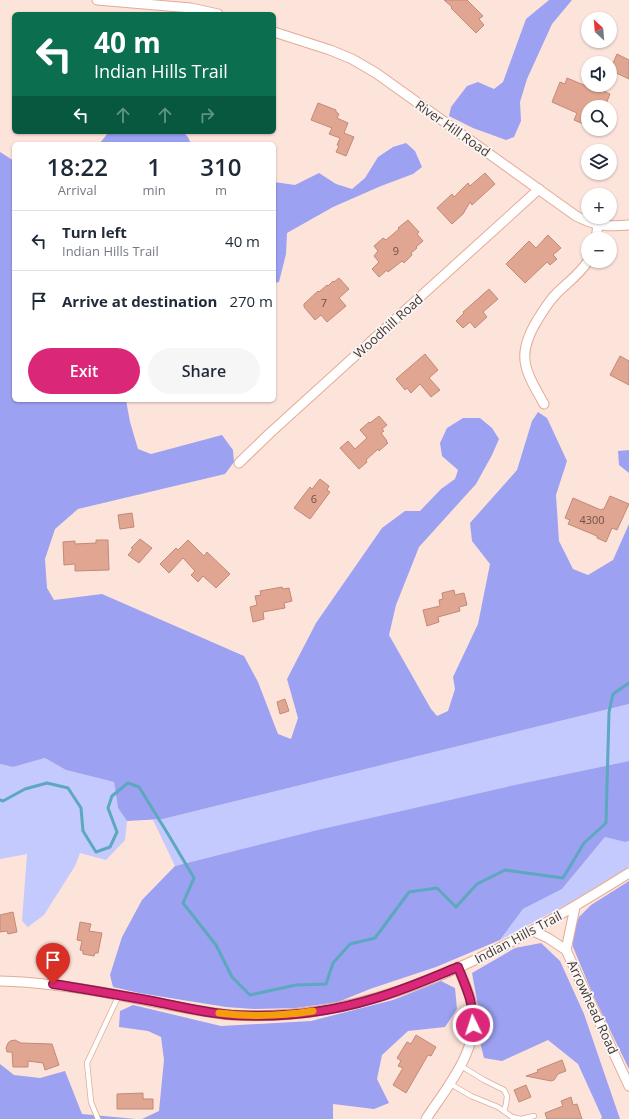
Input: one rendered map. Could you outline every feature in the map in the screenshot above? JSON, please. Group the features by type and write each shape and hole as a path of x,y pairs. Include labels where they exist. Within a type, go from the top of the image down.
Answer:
{"street":[{"path":"97,0 191,8 209,12"},
{"name":"River Hill Road","path":"276,33 330,50 359,63 376,73 576,216 598,225 612,226 629,224"},
{"name":"Woodhill Road","path":"239,463 270,433 539,189"},
{"path":"597,232 598,225"},
{"path":"544,404 534,387 524,361 524,352 527,340 533,326 555,295 584,268"},
{"name":"Indian Hills Trail","path":"0,981 53,984 232,1015 299,1014 334,1008 375,999 409,988 478,959 533,931 629,873"},
{"name":"Arrowhead Road","path":"566,950 575,907"},
{"name":"Arrowhead Road","path":"533,931 548,938 566,950 629,1086"},
{"path":"426,1119 461,1066 471,1041 474,1015 471,1001 458,967"}],"lane":[{"path":"98,1119 91,1102 87,1063 119,995"},
{"path":"461,1066 504,1090 507,1096 504,1111"},
{"path":"449,1083 471,1096 498,1107 512,1117 521,1119 534,1116"}],"shaded area":[{"path":"549,0 572,0 552,24 527,79 520,102 521,121 514,137 506,140 473,128 449,116 451,107 467,86 478,82 494,89 503,82 526,19"},
{"path":"107,134 185,134 190,142 101,142"},
{"path":"406,143 415,151 422,167 413,174 333,207 287,233 286,254 279,282 276,283 276,182 295,185 319,173 336,184 352,189 365,178 378,157 393,147"},
{"path":"0,152 12,160 12,402 126,402 130,422 138,449 151,454 222,435 233,450 234,462 225,474 78,509 55,529 45,559 47,588 54,600 102,594 244,656 258,682 278,734 291,739 298,718 287,679 316,623 382,528 405,511 420,511 441,489 455,479 458,470 442,456 440,443 447,428 463,418 480,418 492,428 499,439 476,484 419,547 396,605 389,635 431,709 437,716 448,711 455,689 453,677 478,624 490,564 472,541 470,523 517,470 532,421 538,412 547,418 567,461 556,495 559,541 573,569 588,575 613,560 629,524 629,704 163,819 127,821 118,808 114,782 66,770 45,758 13,767 0,764"},
{"path":"629,450 629,473 619,465 618,451"},
{"path":"629,704 629,761 401,811 175,866 153,820 163,819"},
{"path":"45,758 66,770 114,782 118,808 127,821 125,840 106,860 80,853 75,866 44,915 28,927 22,921 27,854 0,859 0,764 13,767"},
{"path":"629,761 629,841 625,842 605,837 562,889 523,909 500,940 436,967 370,989 338,1002 296,1008 254,1009 226,1007 139,993 113,987 110,975 122,937 142,900 175,866 318,830 515,785"},
{"path":"605,837 625,842 629,841 629,867 571,902 500,940 523,909 562,889"},
{"path":"629,881 629,1069 593,995 573,947 572,935 579,917 591,905"},
{"path":"541,943 560,961 584,1014 620,1119 601,1119 602,1117 578,1064 548,1040 502,1061 484,1058 478,1034 478,1006 472,973 515,948"},
{"path":"441,981 455,988 457,1009 445,1027 408,1031 382,1055 377,1079 389,1103 374,1109 333,1104 333,1119 142,1119 159,1111 164,1060 161,1037 148,1031 119,1027 120,1011 133,1005 221,1026 311,1021 393,1000"},
{"path":"0,1064 14,1075 40,1078 65,1071 82,1114 136,1119 0,1119"}],"building":[{"path":"444,0 467,0 483,16 479,19 484,25 476,33"},
{"path":"617,54 629,60 629,79 617,73"},
{"path":"567,78 581,84 581,92 605,92 610,94 608,100 581,100 581,123 574,120 577,113 552,102 560,82 565,84"},
{"path":"318,103 336,110 339,114 337,118 348,123 344,133 354,137 346,156 336,152 339,146 337,145 340,138 329,134 332,128 311,120"},
{"path":"485,173 495,184 472,205 470,202 463,214 452,224 437,208 452,194 454,197 468,183 470,186"},
{"path":"408,220 419,232 417,234 423,241 416,247 417,248 411,253 412,255 404,263 402,261 379,277 372,269 379,262 374,256 378,251 374,246 383,238 386,240"},
{"path":"548,235 561,248 553,255 557,259 550,265 547,262 525,283 506,264 529,241 536,248"},
{"path":"339,278 349,289 339,298 346,306 327,322 321,315 315,320 304,307 304,304 318,291 319,292"},
{"path":"489,289 498,299 483,312 487,317 475,328 470,322 463,328 456,321 464,313 463,312"},
{"path":"425,354 438,370 429,378 440,390 431,397 420,384 411,393 407,388 405,390 396,379"},
{"path":"620,356 629,361 629,385 610,375"},
{"path":"379,416 387,425 382,429 384,431 381,433 388,443 379,451 378,449 359,469 340,448 348,441 355,449 367,438 360,430"},
{"path":"320,479 329,486 327,490 330,492 310,519 294,508 310,487 312,489"},
{"path":"610,496 629,504 617,530 612,528 606,542 597,538 597,536 568,524 570,520 565,518 573,498 601,510 604,509"},
{"path":"132,513 134,527 120,529 118,515"},
{"path":"140,539 152,548 139,563 128,555 133,549 131,548"},
{"path":"96,540 108,540 109,570 75,571 75,564 64,565 63,542 75,541 75,544 96,543"},
{"path":"188,540 204,556 207,552 230,574 216,588 203,576 198,582 191,575 195,571 183,558 169,573 160,564 176,548 178,550"},
{"path":"282,587 283,589 289,588 292,601 284,603 285,608 263,612 264,619 253,622 250,607 257,605 255,596 261,595 260,591"},
{"path":"454,590 455,595 464,593 467,605 459,607 460,611 438,617 439,622 427,626 423,610 440,606 439,600 443,599 442,593"},
{"path":"285,699 289,711 280,714 277,702"},
{"path":"13,912 17,932 8,934 7,931 0,932 0,915"},
{"path":"80,922 91,924 89,931 102,933 98,953 95,953 94,956 83,954 83,951 80,950 82,941 77,940"},
{"path":"416,1035 436,1047 431,1056 428,1055 406,1093 393,1085 403,1068 398,1066 401,1061 397,1058 407,1042 411,1044"},
{"path":"15,1040 21,1043 52,1044 59,1065 45,1070 43,1063 28,1061 28,1067 13,1067 12,1052 7,1052 6,1048 10,1041"},
{"path":"562,1060 566,1071 558,1074 554,1080 551,1081 526,1076 538,1072 537,1070"},
{"path":"526,1085 531,1097 519,1102 514,1090"},
{"path":"143,1093 143,1099 153,1099 153,1109 117,1109 117,1094"},
{"path":"571,1097 573,1105 577,1104 582,1119 547,1119 545,1113 563,1106 561,1101"}],"waterway":[{"path":"0,800 3,801 25,789 47,783 68,788 81,808 83,831 96,852 110,847 117,832 108,808 112,796 128,783 139,787 194,878 183,903 216,945 232,977 250,995 296,985 326,984 333,963 350,944 375,938 409,892 437,888 456,907 477,884 505,870 563,878 584,843 606,823 609,712 613,694 629,683"}],"slow traffic":[{"path":"219,1013 232,1015 270,1015 299,1014 313,1011"}],"route":[{"path":"53,984 232,1015 299,1014 375,999 409,988 458,967 473,1008 473,1025"}]}
